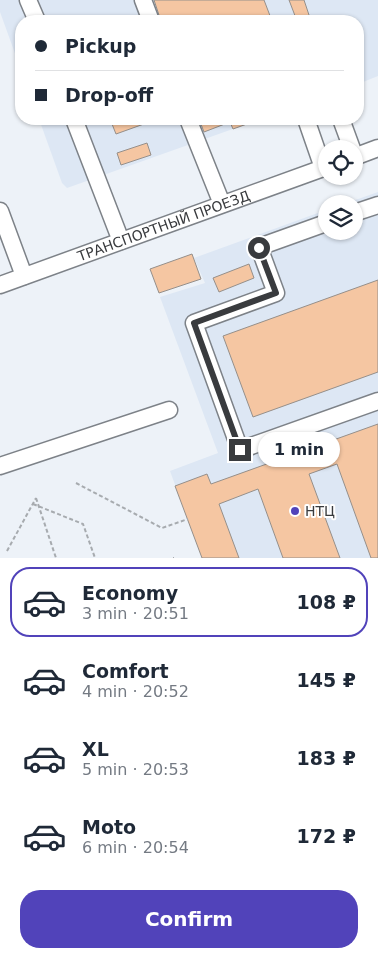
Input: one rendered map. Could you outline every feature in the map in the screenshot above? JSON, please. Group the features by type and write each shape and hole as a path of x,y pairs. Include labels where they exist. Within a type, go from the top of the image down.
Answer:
{"street":[{"path":"28,0 34,15"},
{"path":"142,0 148,15"},
{"path":"76,125 121,241"},
{"path":"190,125 222,204"},
{"path":"308,125 318,149"},
{"path":"343,125 349,140"},
{"path":"363,152 378,148"},
{"name":"ТРАНСПОРТНЫЙ ПРОЕЗД","path":"0,285 318,170"},
{"path":"363,210 378,204"},
{"path":"0,211 24,276"},
{"path":"318,226 259,248 276,293 194,323 240,450 378,400"},
{"path":"0,466 169,410"}],"path":[{"path":"76,483 162,528 188,520"},
{"path":"7,550 36,498 56,558"},
{"path":"33,504 83,524 94,558"}],"shaded area":[{"path":"0,0 378,0 378,76 364,82 364,15 15,15 15,53 0,12"},
{"path":"41,125 244,125 67,188 62,183"},
{"path":"378,192 378,558 202,558 170,471 218,453 160,297 205,283 194,258 318,213 318,240 363,240 363,197"}],"building":[{"path":"154,0 264,0 270,15 159,15"},
{"path":"289,0 304,0 309,15 295,15"},
{"path":"112,125 141,125 116,134"},
{"path":"201,125 222,125 204,132"},
{"path":"231,125 244,125 233,129"},
{"path":"147,143 151,155 121,165 117,153"},
{"path":"192,254 201,279 159,293 150,269"},
{"path":"249,264 254,278 219,292 213,278"},
{"path":"378,280 378,372 253,417 223,336"},
{"name":"НТЦ","path":"378,424 378,558 371,558 337,464 309,474 340,558 283,558 258,489 219,504 239,558 202,558 175,486 207,474 211,484"}],"place":[{"name":"НТЦ","path":"295,511"}],"route":[{"path":"240,450 194,323 276,293 259,248"}]}
